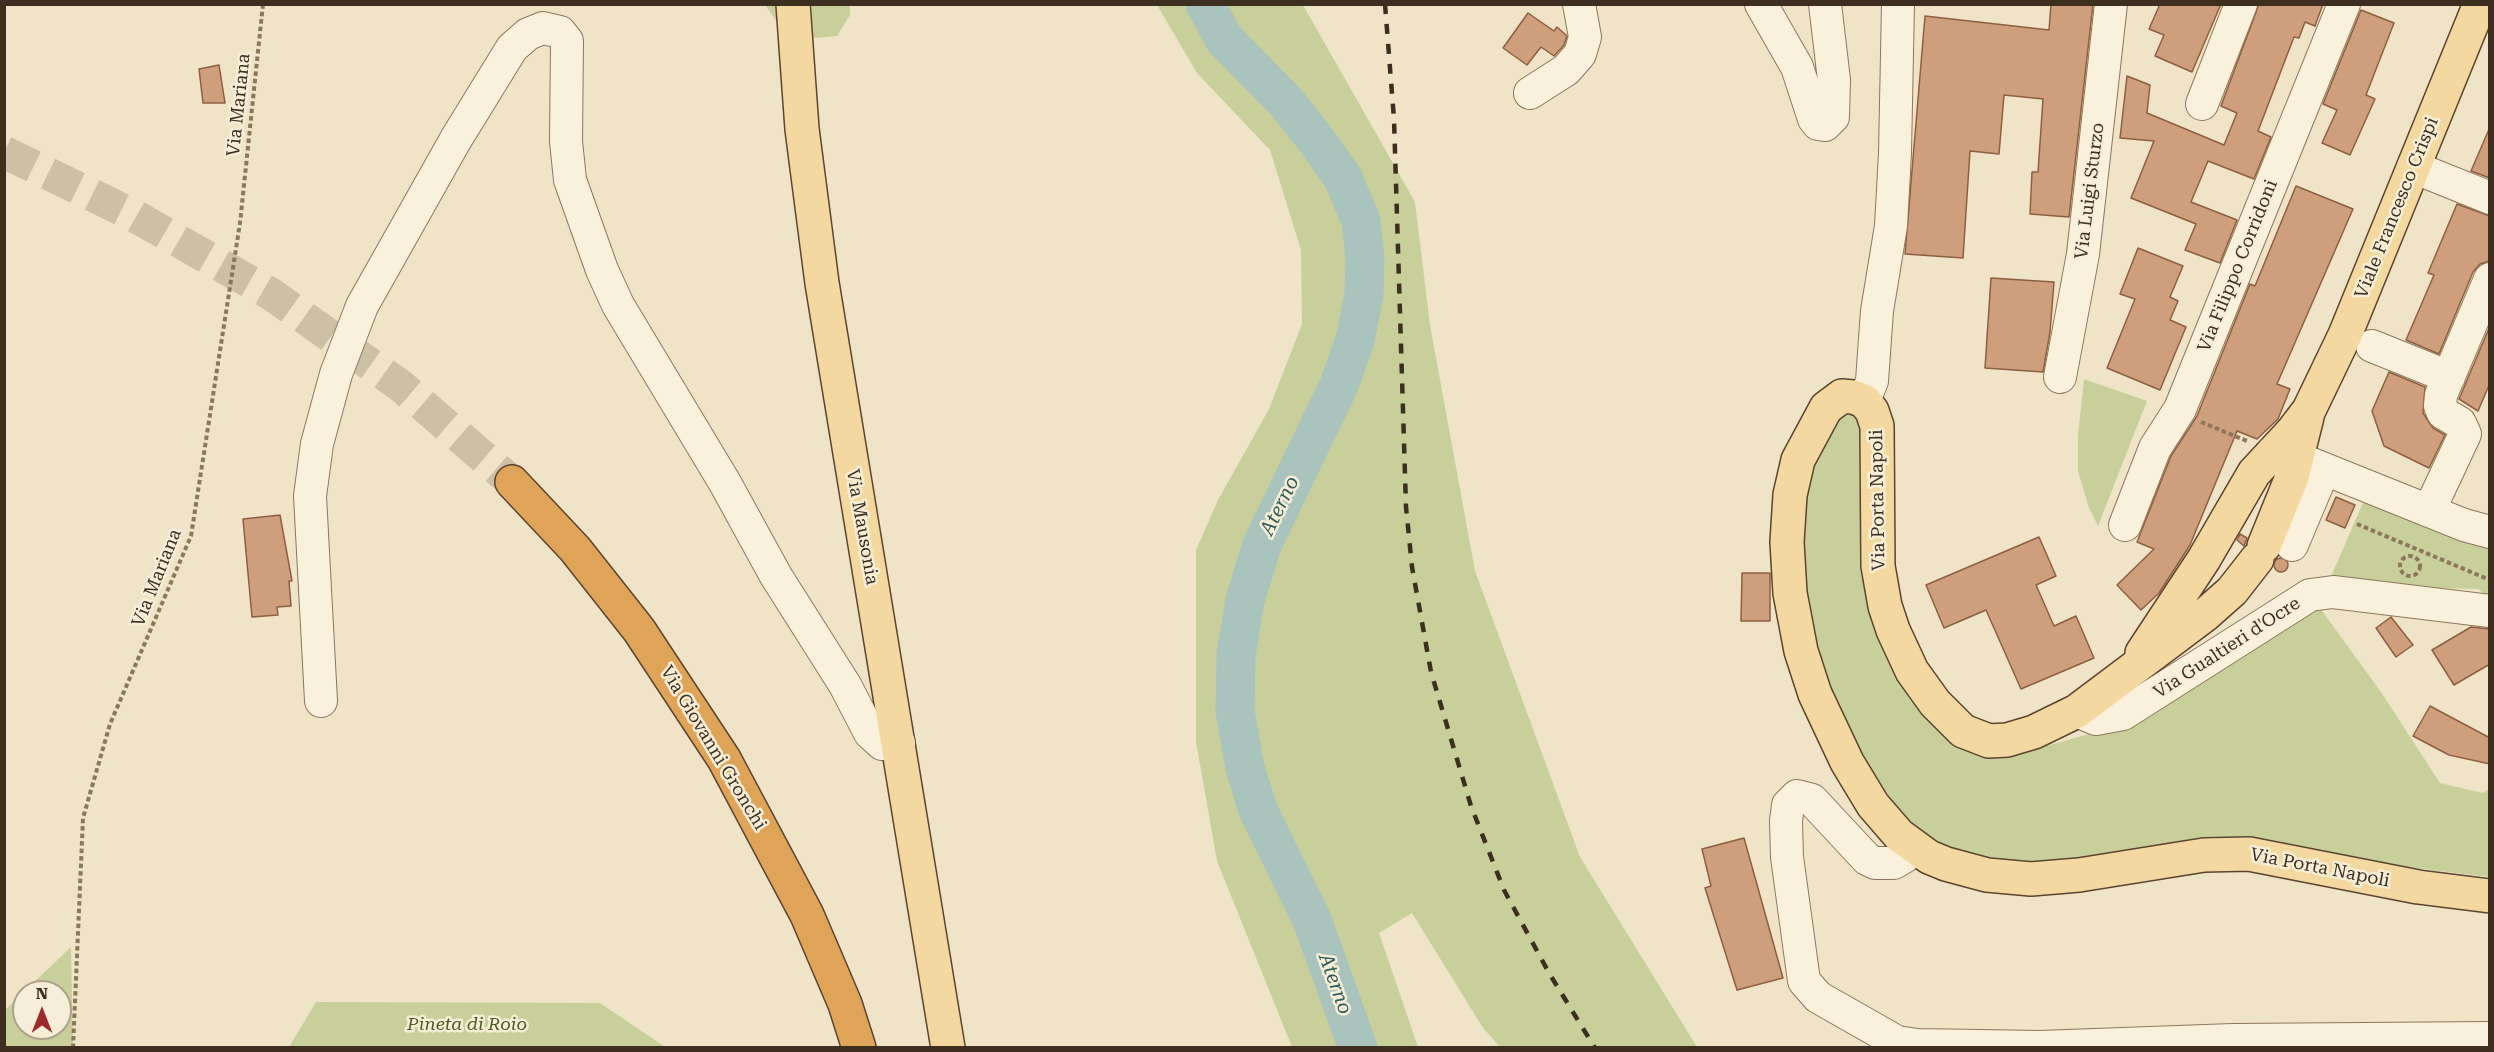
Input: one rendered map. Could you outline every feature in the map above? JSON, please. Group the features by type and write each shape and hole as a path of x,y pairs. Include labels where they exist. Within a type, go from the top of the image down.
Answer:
{"highway":[{"name":"Via Giovanni Gronchi","path":"513,482 575,549 639,630 724,759 807,915 845,1005 859,1047"}],"main road":[{"name":"Via Mausonia","path":"793,4 802,129 822,283 948,1047"},
{"name":"Viale Francesco Crispi","path":"2298,460 2299,425 2309,410 2345,335 2480,4"},
{"name":"Via Porta Napoli","path":"2298,460 2281,508 2271,550 2232,591 2206,614 2077,711 2025,735 1989,741 1963,731 1923,687 1893,630 1881,588 1877,542 1877,426 1872,411 1864,401 1842,396 1829,404 1798,460 1790,495 1787,525 1789,584 1794,622 1808,676 1834,738 1874,805 1912,846 1946,864 1987,876 2055,878 2204,855 2242,854 2275,857 2418,887 2490,896"},
{"name":"Via Porta Napoli","path":"2114,684 2156,632 2204,559 2254,473 2298,460"}],"street":[{"path":"1530,93 1566,70 1580,54 1585,37 1579,4"},
{"path":"1761,4 1797,67 1814,119 1818,124 1825,125 1833,117 1834,80 1825,4"},
{"path":"1864,401 1872,381 1877,311 1891,226 1898,4"},
{"name":"Via Luigi Sturzo","path":"2060,377 2083,254 2111,4"},
{"path":"2202,104 2241,4"},
{"name":"Via Filippo Corridoni","path":"2126,525 2155,448 2178,413 2344,4"},
{"path":"321,700 310,496 317,444 343,355 362,306 461,130 513,48 528,34 543,28 560,32 567,41 569,59 565,123 568,166 577,204 608,286 776,576 845,685 870,733 882,744 899,743"},
{"path":"2413,167 2490,198"},
{"path":"2429,511 2465,434 2460,423 2440,410 2441,395 2490,279"},
{"path":"2372,346 2449,377"},
{"path":"2298,460 2490,532"},
{"name":"Via Gualtieri d'Ocre","path":"2077,711 2096,719 2122,714 2310,595 2333,592 2490,611"},
{"path":"1912,846 1904,857 1894,863 1871,862 1812,800 1797,796 1788,805 1787,857 1804,981 1818,997 1897,1042 1917,1045 2040,1047 2233,1040 2490,1038"}],"path":[{"name":"Via Mariana","path":"73,1047 83,818 110,724 191,536 240,223 263,4"},
{"path":"2178,413 2298,460"},
{"path":"2357,524 2490,580"},
{"path":"2413,556 2416,549"},
{"path":"2406,556 2413,556 2419,561 2420,568 2416,574 2406,576 2401,572 2400,561 2406,556"}],"green space":[{"path":"765,5 850,5 850,15 837,36 816,38 782,29"},
{"path":"1157,5 1303,5 1415,202 1430,325 1475,571 1580,857 1697,1047 1500,1047 1483,1028 1412,913 1379,933 1418,1047 1292,1047 1217,861 1196,742 1196,550 1218,500 1269,409 1302,324 1301,250 1270,150 1197,73"},
{"path":"2084,379 2147,401 2098,526 2089,508 2078,471 2078,435"},
{"path":"1842,413 1854,415 1863,434 1897,666 2014,755 2089,734 2142,714 2317,604 2381,692 2440,783 2483,793 2489,789 2489,877 2373,863 2087,862 2017,864 1959,854 1932,841 1910,823 1890,800 1870,771 1848,731 1828,685 1806,599 1802,562 1803,503 1813,463"},
{"path":"2365,498 2489,546 2489,600 2479,589 2388,587 2330,579"},
{"path":"71,947 72,980 36,980"},
{"path":"72,997 73,1047 5,1047 5,1010 12,1003 12,1040 72,1040"},
{"name":"Pineta di Roio","path":"316,1002 600,1003 665,1047 289,1047"}],"building":[{"path":"2051,4 2093,4 2069,217 2030,214 2032,172 2038,172 2043,99 2004,95 1999,154 1970,151 1963,258 1905,254 1925,16 2049,30"},
{"path":"2160,4 2221,4 2192,72 2155,56 2164,35 2149,29"},
{"path":"2259,4 2323,4 2315,26 2305,22 2299,38 2294,37 2258,131 2271,137 2254,179 2208,161 2191,202 2237,220 2220,263 2185,250 2196,224 2131,198 2154,141 2120,138 2127,76 2150,85 2147,113 2224,145 2237,113 2221,106"},
{"path":"2361,10 2394,23 2366,95 2375,99 2350,155 2322,143 2337,110 2323,104"},
{"path":"1528,13 1554,31 1557,27 1567,36 1564,45 1554,56 1541,47 1527,65 1503,48"},
{"path":"219,65 225,103 203,103 199,69"},
{"path":"2490,127 2490,178 2471,171"},
{"path":"2296,186 2353,209 2277,384 2290,389 2278,419 2257,439 2237,431 2190,545 2159,593 2141,610 2117,585 2154,549 2137,542 2171,456 2197,416 2250,284 2255,286"},
{"path":"2457,204 2490,216 2490,261 2480,264 2473,272 2439,354 2406,340 2434,275 2428,273"},
{"path":"2138,248 2183,266 2170,297 2178,301 2170,320 2186,327 2160,390 2107,368 2135,299 2120,294"},
{"path":"1991,278 2054,282 2050,332 2043,372 1985,368"},
{"path":"2490,326 2490,383 2478,411 2459,399"},
{"path":"2389,372 2425,387 2423,413 2433,428 2445,435 2429,468 2384,446 2372,411"},
{"path":"2336,497 2355,505 2345,528 2326,520"},
{"path":"280,515 292,581 289,581 291,606 277,607 278,615 252,617 243,519"},
{"path":"2240,534 2247,538 2244,546 2237,540"},
{"path":"2039,537 2056,576 2036,585 2054,626 2076,616 2094,658 2021,689 1986,610 1944,628 1926,585"},
{"path":"2281,558 2286,560 2288,565 2286,570 2281,572 2276,570 2274,565 2276,560"},
{"path":"1742,573 1770,573 1770,621 1741,621"},
{"path":"2391,617 2413,645 2396,657 2376,628"},
{"path":"2471,627 2490,629 2490,664 2454,685 2432,650"},
{"path":"2430,706 2490,738 2490,764 2449,755 2413,736"},
{"path":"1744,838 1783,978 1737,990 1705,888 1711,886 1702,849"}],"waterway":[{"name":"Aterno","path":"1205,4 1224,39 1286,102 1316,140 1343,178 1361,221 1365,258 1364,294 1355,340 1339,385 1262,545 1245,600 1236,655 1235,711 1245,768 1258,810 1312,920 1358,1048"}],"tunnel":[{"path":"4,152 135,216 271,294 401,386 512,482"}],"railway":[{"path":"1385,4 1394,119 1406,507 1412,567 1431,672 1471,806 1504,890 1549,973 1595,1048"}]}
